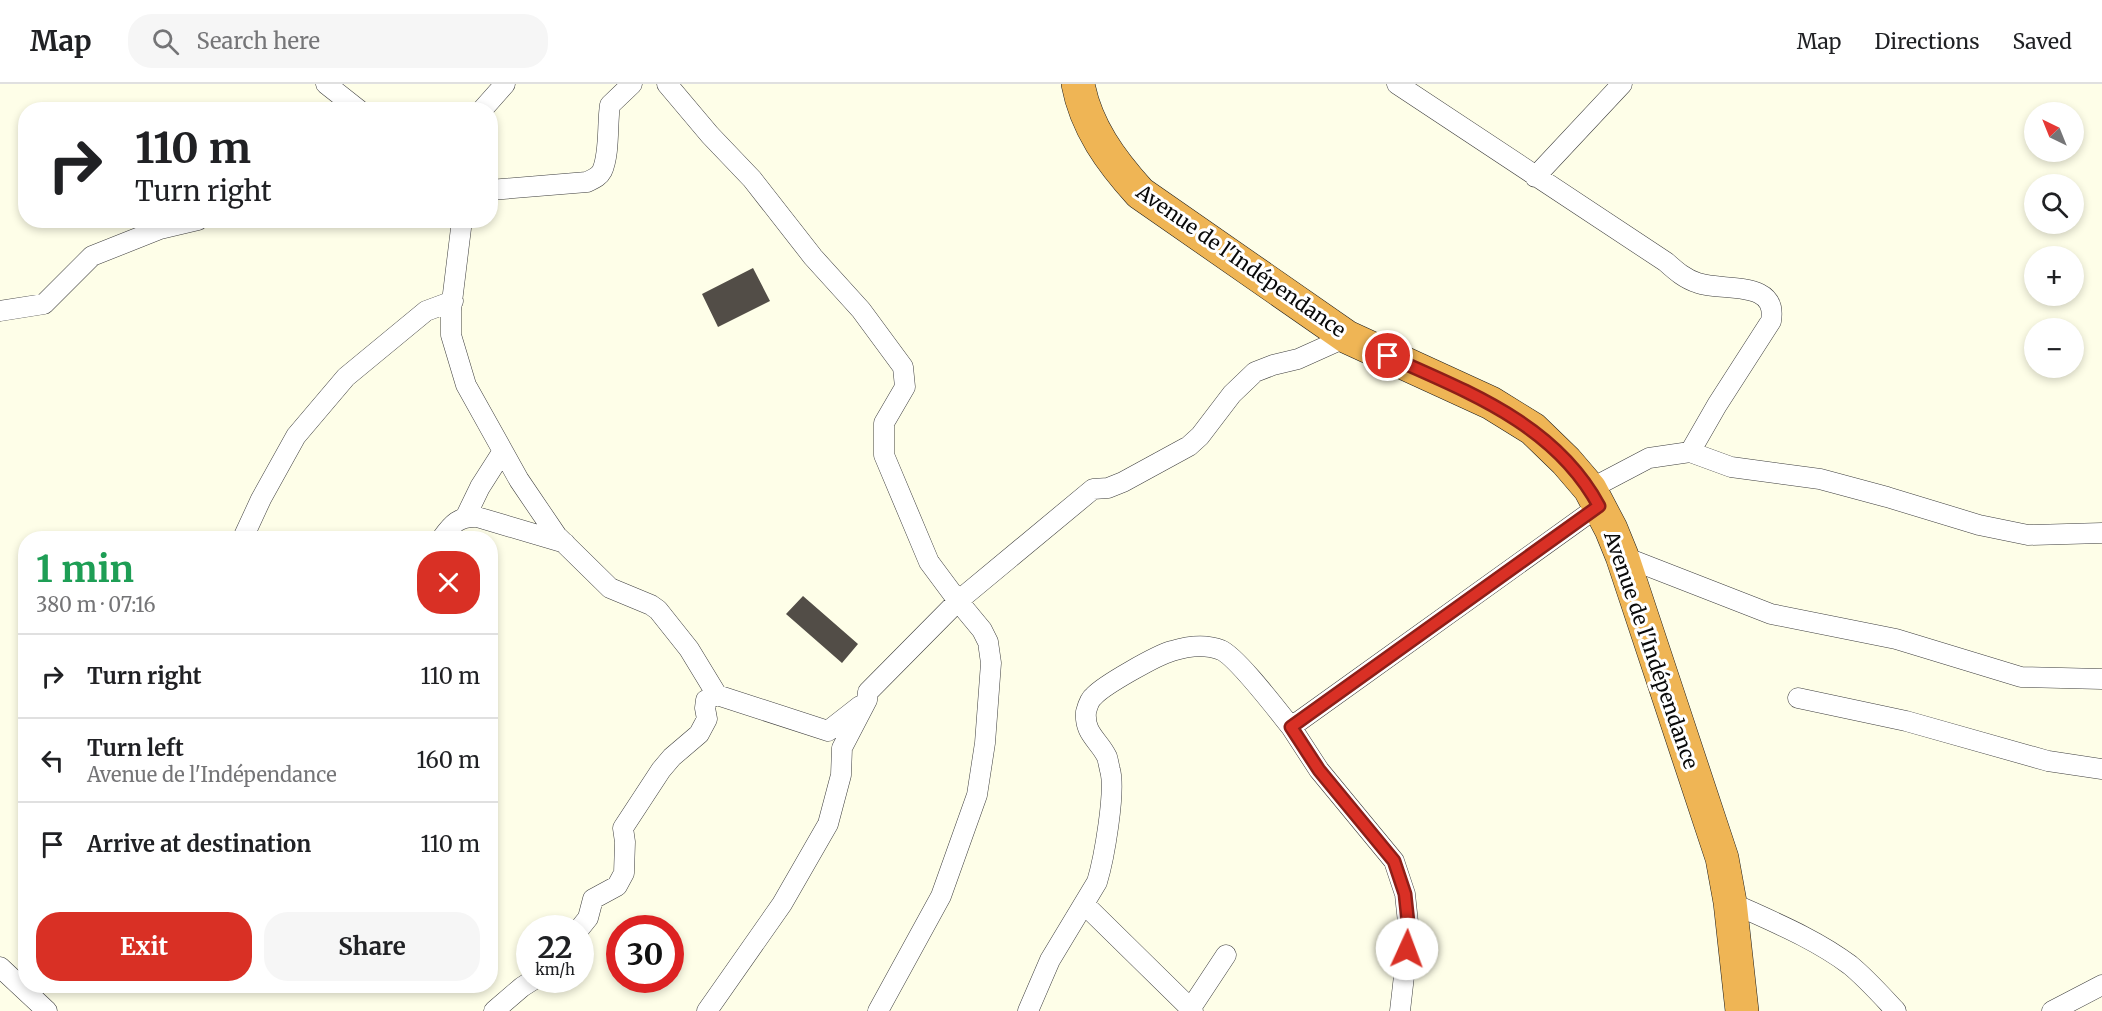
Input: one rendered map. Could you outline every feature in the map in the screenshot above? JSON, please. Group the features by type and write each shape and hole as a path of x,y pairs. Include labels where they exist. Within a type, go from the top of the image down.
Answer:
{"highway":[{"name":"Avenue de l'Indépendance","path":"1078,84 1092,128 1113,163 1140,193 1347,337 1491,403 1533,429 1566,461 1594,497 1622,556 1722,858 1730,902 1742,1011"}],"street":[{"path":"326,84 349,102"},
{"path":"489,102 506,84"},
{"path":"498,189 587,182 596,178 602,172 605,161 610,105 632,84"},
{"path":"668,84 710,135 752,179 813,257 861,310 903,367 905,387 884,423 884,455 929,562 982,630 988,642 990,663 985,743 977,795 941,896 878,1011"},
{"path":"1397,84 1666,262 1681,275 1699,284 1762,293 1770,301 1773,309 1771,321 1690,452"},
{"path":"1535,177 1622,84"},
{"path":"0,311 44,304 92,256 164,228"},
{"path":"461,228 451,335 466,385 519,480 557,536 610,588 658,610 689,650 717,695 828,731 867,700"},
{"path":"246,531 296,436 346,377 426,311 453,301"},
{"path":"707,1011 782,903 828,824 841,775 842,748 867,700 868,692 958,601 1094,489 1108,488 1123,482 1189,446 1200,436 1232,394 1255,372 1298,359 1347,337"},
{"path":"447,531 450,526 466,516 480,487 503,451"},
{"path":"1291,727 1594,497 1649,458 1690,452 1731,467 1820,479 1887,496 1979,525 2028,535 2102,533"},
{"path":"466,516 477,517 564,543"},
{"path":"1622,556 1771,614 1896,639 2021,677 2102,679"},
{"path":"1028,1011 1050,960 1097,882 1101,869 1113,790 1112,774 1106,756 1090,735 1086,712 1092,697 1110,683 1171,651 1200,645 1222,650 1237,663 1291,727 1319,770 1394,861 1405,894 1409,932 1400,1011"},
{"path":"589,915 593,899 617,886 624,873 623,828 661,770 672,757 699,735 707,720 706,700 717,695"},
{"path":"1798,698 1906,721 2048,761 2102,769"},
{"path":"824,729 842,758"},
{"path":"1730,902 1825,949 1869,981 1896,1011"},
{"path":"1084,904 1191,1010 1226,955"},
{"path":"0,967 18,984"},
{"path":"2052,1011 2102,986"},
{"path":"28,993 47,1011"},
{"path":"494,1011 517,993"}],"building":[{"path":"753,268 770,301 718,327 702,294"},
{"path":"803,596 858,644 842,663 786,614"}],"route":[{"path":"1388,356 1491,403 1533,429 1566,461 1590,489 1599,506 1291,727 1319,770 1394,861 1405,894 1409,932 1407,949"}]}
